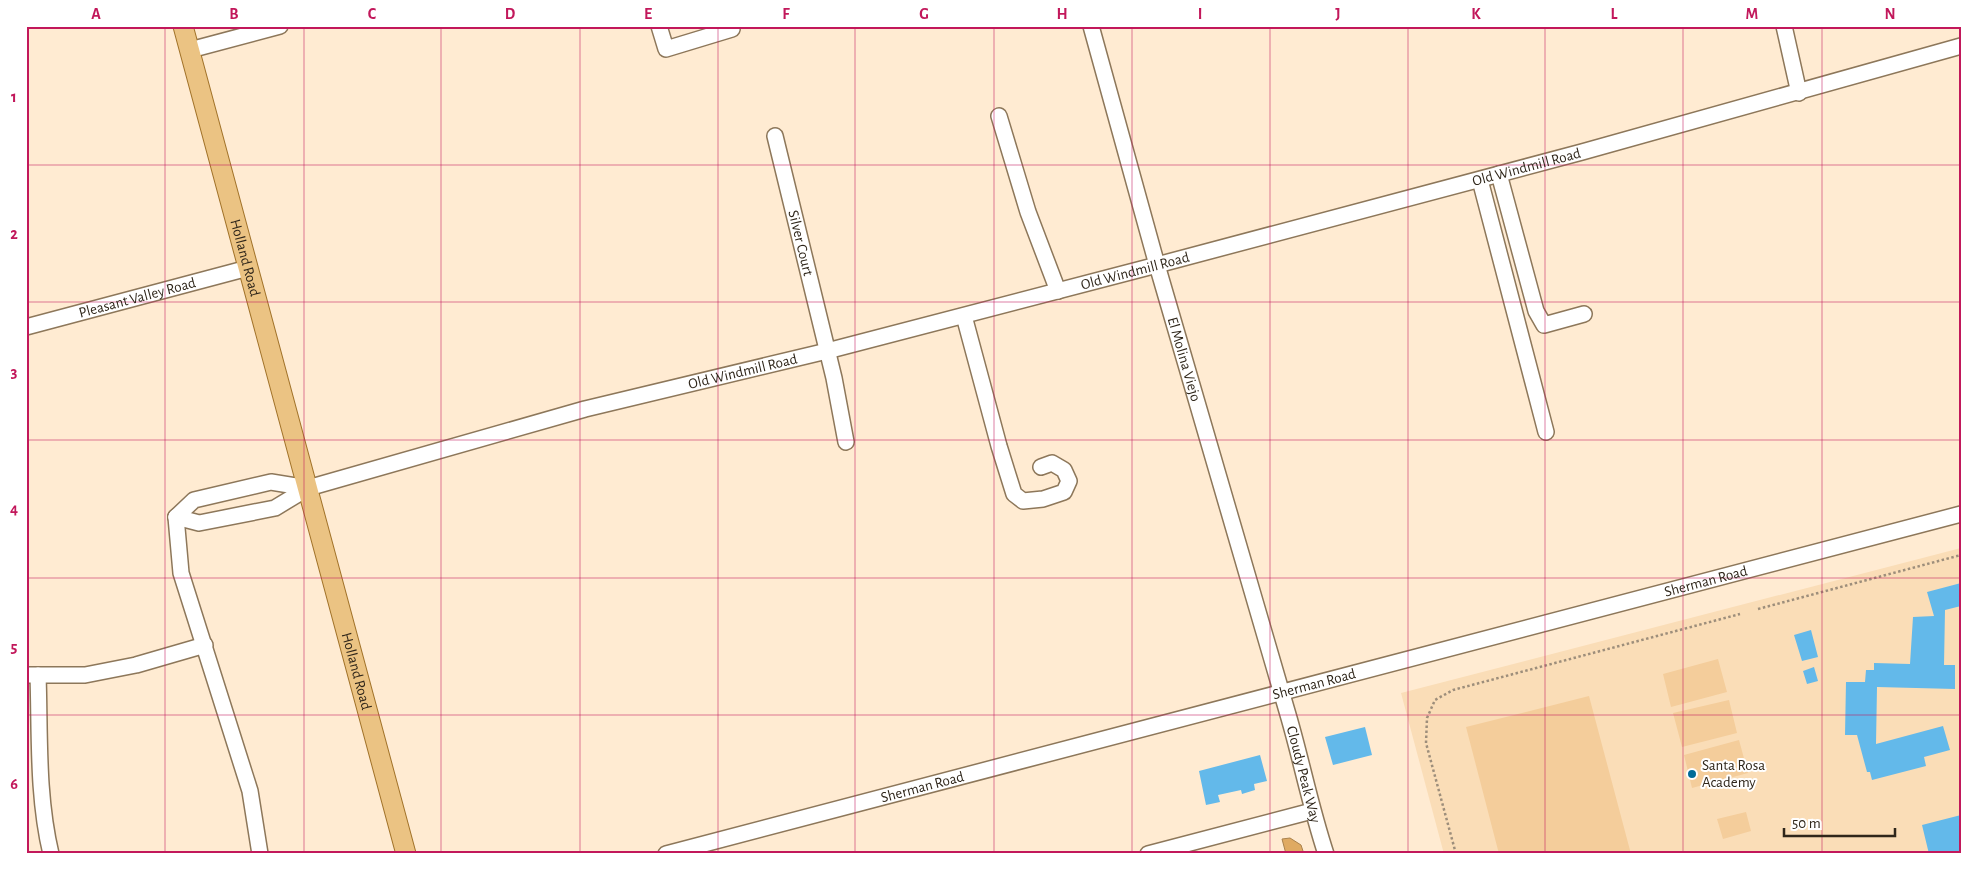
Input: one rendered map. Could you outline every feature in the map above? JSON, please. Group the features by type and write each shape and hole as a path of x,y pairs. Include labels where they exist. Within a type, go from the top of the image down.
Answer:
{"main road":[{"name":"Holland Road","path":"183,26 406,854"}],"street":[{"path":"190,50 280,26"},
{"path":"659,26 666,49 732,28"},
{"name":"El Molina Viejo","path":"1091,26 1157,265 1281,693"},
{"path":"1784,26 1799,93"},
{"name":"Old Windmill Road","path":"308,488 585,408 828,351 964,316 1480,180 1799,93 1961,46"},
{"path":"999,116 1028,212 1046,264 1058,291"},
{"name":"Silver Court","path":"775,136 828,351 846,442"},
{"path":"1499,174 1536,310 1544,324 1584,314"},
{"path":"1480,180 1546,432"},
{"name":"Pleasant Valley Road","path":"26,327 248,268"},
{"path":"964,316 1014,494 1023,501 1044,500 1064,492 1069,481 1064,470 1052,463 1041,467"},
{"path":"176,517 194,500 271,482 308,488"},
{"path":"176,517 199,523 275,508 308,488"},
{"name":"Sherman Road","path":"666,854 717,847 1281,693 1961,514"},
{"path":"176,517 181,573 250,790 260,854"},
{"path":"51,854 41,778 32,675 85,674 136,665 205,645"},
{"name":"Cloudy Peak Way","path":"1281,693 1304,773 1312,811 1326,854"},
{"path":"1148,854 1312,811"}],"path":[{"path":"1758,609 1961,554"},
{"path":"1456,854 1426,743 1427,718 1435,700 1454,690 1740,614"}],"shaded area":[{"name":"Santa Rosa Academy","path":"1961,548 1961,854 1444,854 1401,693"},
{"path":"1718,659 1727,692 1671,707 1663,674"},
{"path":"1589,696 1631,854 1499,854 1466,727"},
{"path":"1729,700 1737,733 1682,747 1673,713"},
{"path":"1739,740 1748,773 1692,788 1684,755"},
{"path":"1746,812 1751,831 1723,839 1717,819"},
{"path":"1290,838 1301,845 1304,854 1286,854 1282,839"}],"building":[{"path":"1961,583 1961,606 1945,610 1944,665 1955,665 1955,689 1877,687 1876,744 1943,726 1950,750 1924,757 1926,766 1872,780 1870,772 1867,772 1857,735 1845,735 1846,682 1865,682 1866,670 1874,670 1874,663 1910,664 1913,617 1934,616 1927,592"},
{"path":"1811,630 1818,657 1802,661 1794,635"},
{"path":"1814,667 1818,681 1807,684 1803,671"},
{"path":"1365,727 1372,755 1333,765 1325,737"},
{"path":"1260,755 1267,781 1254,784 1255,790 1242,794 1241,790 1218,795 1220,802 1206,805 1199,771"},
{"path":"1961,815 1961,854 1929,854 1922,825"}],"place":[{"name":"Santa Rosa Academy","path":"1692,774"}]}
